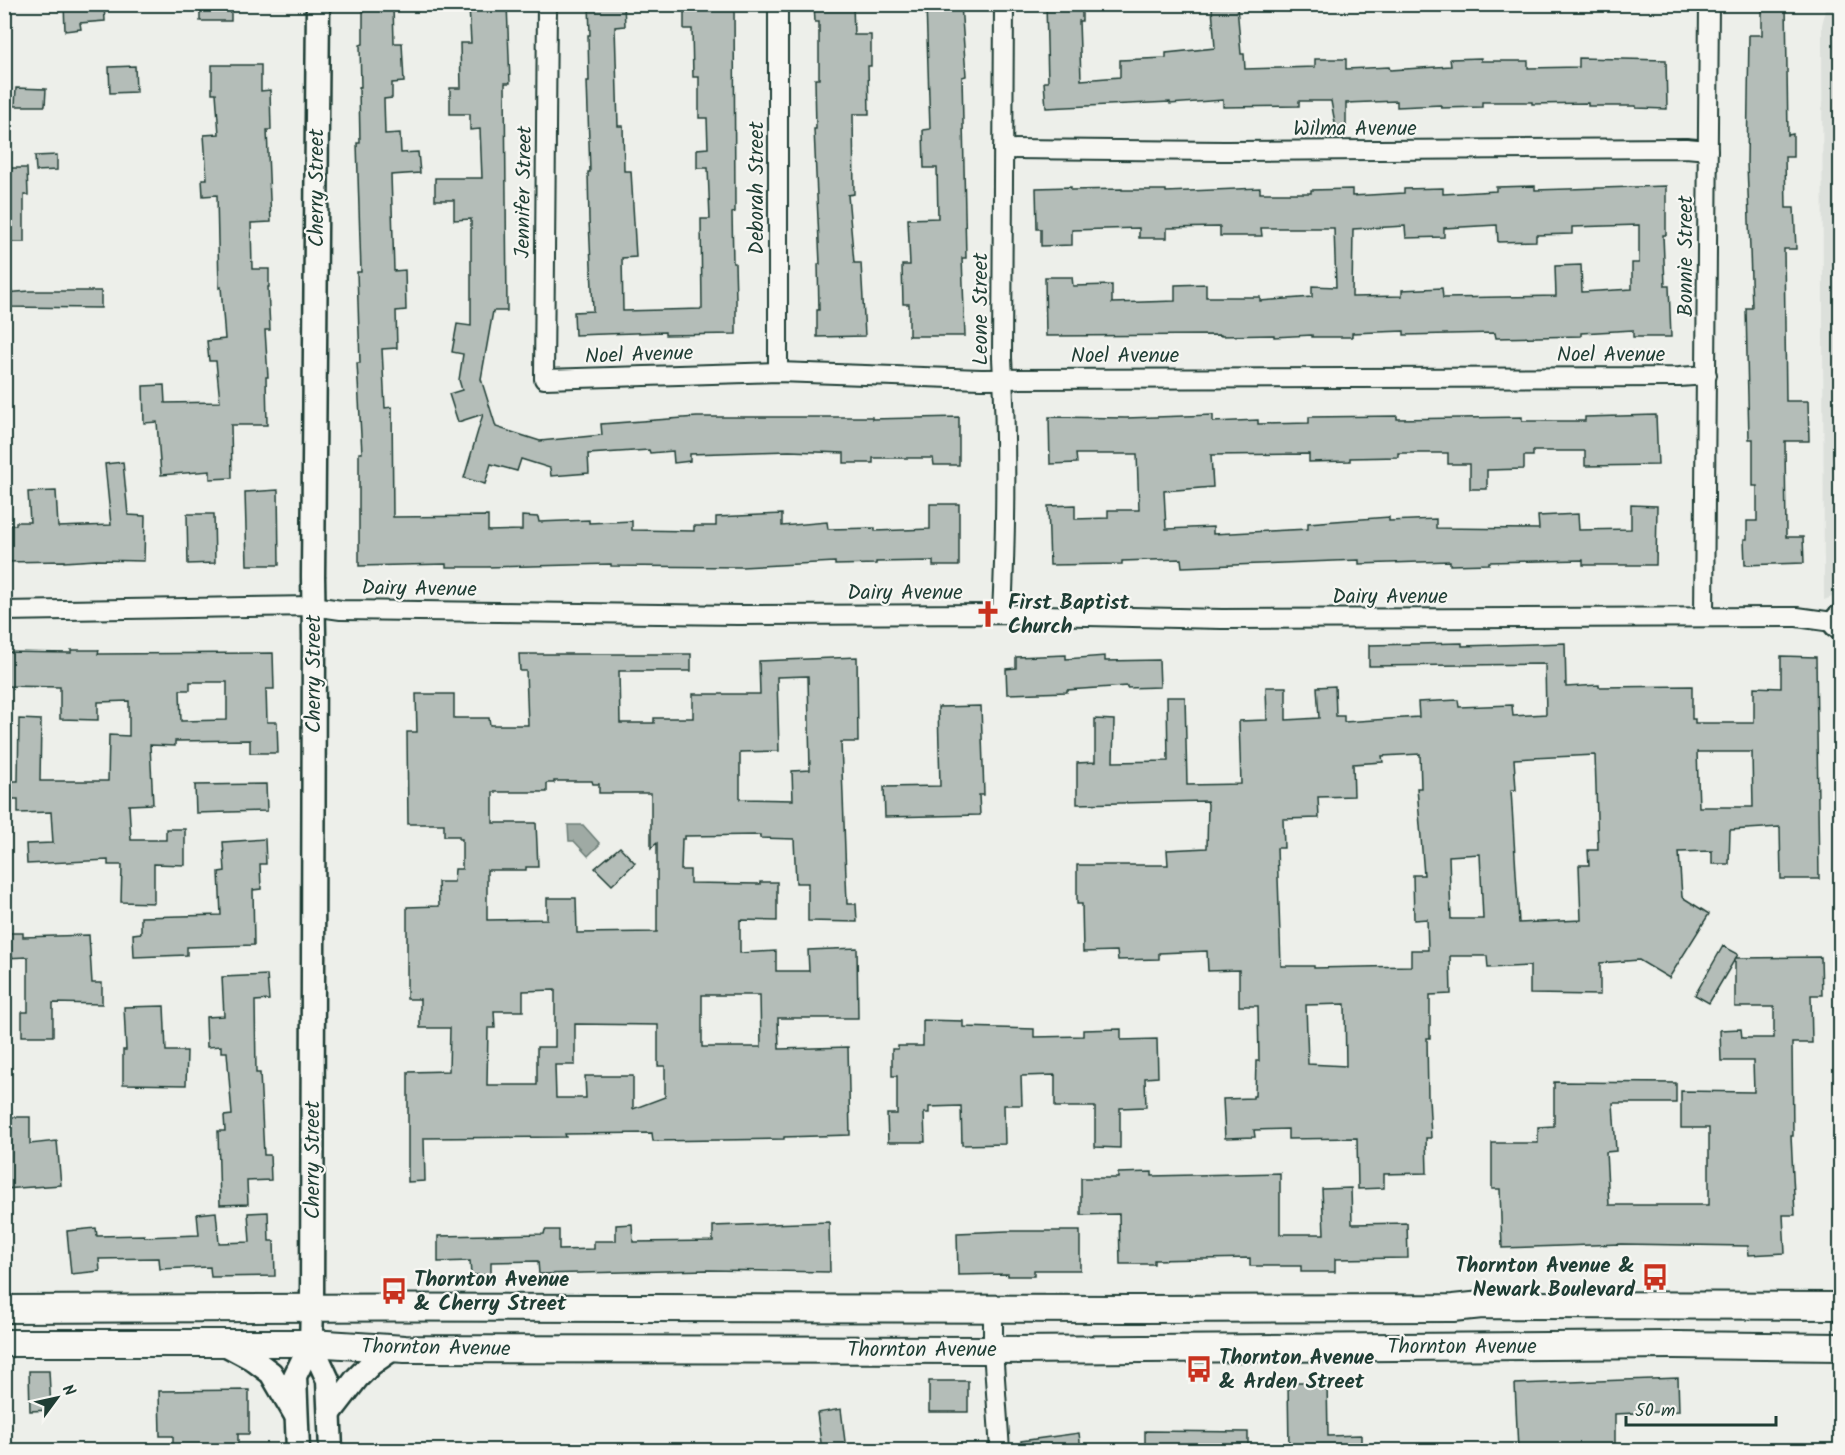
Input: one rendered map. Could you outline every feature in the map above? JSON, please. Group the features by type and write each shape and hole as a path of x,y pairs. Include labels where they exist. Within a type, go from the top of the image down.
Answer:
{"main road":[{"name":"Thornton Avenue","path":"4,1309 312,1307 993,1310 1442,1308 1482,1305 1840,1306"},
{"name":"Thornton Avenue","path":"4,1343 310,1343 394,1348 993,1350 1643,1345 1840,1347"}],"street":[{"name":"Cherry Street","path":"298,1450 295,1376 310,1343 312,1307 313,606 318,4"},
{"name":"Jennifer Street","path":"544,379 547,4"},
{"name":"Deborah Street","path":"778,4 778,372"},
{"name":"Leone Street","path":"1002,614 1004,4"},
{"name":"Bonnie Street","path":"1704,616 1709,4"},
{"name":"Wilma Avenue","path":"1003,149 1236,151 1686,148 1707,150"},
{"name":"Noel Avenue","path":"544,379 778,372 1003,379 1679,377 1707,375"},
{"name":"Dairy Avenue","path":"4,611 313,606 341,610 738,615 1002,614 1222,619 1704,616 1797,617 1840,622"},
{"path":"993,1310 993,1350 1000,1450"},
{"path":"223,1343 251,1358 271,1373 297,1417"},
{"name":"Cherry Street","path":"310,1343 328,1380 331,1450"},
{"path":"330,1413 370,1364 394,1348"}],"shaded area":[{"path":"1827,5 1840,5 1840,594 1824,600 1822,25"},
{"path":"568,825 583,825 600,844 588,856 574,841 569,841"}],"building":[{"path":"64,4 104,4 105,21 80,23 81,29 65,31"},
{"path":"200,4 231,4 231,21 200,21"},
{"path":"507,4 510,83 505,83 507,311 493,311 481,379 496,427 540,441 602,435 601,424 697,417 872,417 872,419 959,417 959,465 934,465 933,458 873,458 873,463 844,463 844,453 789,451 690,454 690,461 674,463 673,451 650,453 649,450 588,454 589,473 551,476 550,468 521,459 517,471 491,464 485,484 464,478 483,414 458,422 449,394 462,390 459,380 463,354 452,352 457,324 471,326 471,219 454,220 454,200 435,200 435,178 482,178 480,129 470,130 470,114 450,114 450,88 461,88 460,43 471,43 469,6"},
{"path":"589,4 624,4 625,26 615,27 618,126 623,126 624,171 631,171 636,257 622,258 623,311 702,309 701,219 710,219 708,168 697,168 697,149 708,148 707,118 699,118 699,77 693,77 692,29 684,29 684,4 734,4 735,212 732,213 736,334 665,335 665,332 575,335 574,312 593,311 588,172 590,172 587,81 589,81"},
{"path":"814,4 853,4 854,35 871,35 871,66 868,66 869,114 853,114 854,194 848,195 854,263 861,263 865,336 817,337 818,264 820,264 814,129 816,129 815,79 819,79 819,22 815,22"},
{"path":"926,4 961,4 966,76 962,77 966,258 962,258 965,336 909,336 909,304 903,304 902,265 910,265 908,219 938,218 937,168 924,168 923,130 930,129"},
{"path":"1046,4 1082,4 1082,21 1079,21 1081,80 1120,77 1120,60 1166,58 1166,53 1215,48 1212,8 1237,6 1241,54 1244,54 1245,69 1315,67 1315,59 1346,59 1346,69 1389,67 1390,70 1451,66 1450,59 1528,61 1528,68 1579,67 1579,58 1666,60 1667,109 1636,108 1636,106 1588,106 1588,103 1482,102 1482,107 1441,108 1441,105 1397,107 1397,101 1346,103 1346,133 1337,134 1331,101 1299,101 1299,106 1223,107 1223,100 1046,108 1044,82 1048,82"},
{"path":"1762,4 1786,4 1788,135 1793,134 1793,157 1785,157 1786,208 1794,208 1796,249 1784,249 1786,401 1808,401 1809,441 1785,441 1786,537 1803,537 1804,563 1745,565 1744,539 1747,539 1747,521 1757,521 1757,486 1753,486 1753,439 1749,439 1746,308 1752,308 1747,162 1749,35 1762,35"},
{"path":"363,6 393,6 394,43 402,43 404,82 392,83 392,98 384,99 385,134 400,133 401,153 418,152 420,173 391,175 394,271 405,270 406,310 396,311 397,348 382,349 385,408 392,407 393,517 488,516 488,531 522,530 522,516 538,517 539,522 632,521 632,530 694,531 694,526 716,526 716,517 782,514 782,526 827,522 828,529 875,528 875,531 930,529 930,504 959,504 959,566 933,566 933,561 835,565 835,562 742,567 611,566 611,564 487,567 446,567 446,564 359,566 359,453 362,453 357,363 360,363 357,272 361,272 357,143 360,143 359,87 361,87 360,45 363,44"},
{"path":"212,65 261,65 261,91 270,90 271,130 267,130 271,222 251,223 252,269 269,269 270,330 265,330 268,377 266,377 267,425 231,425 232,478 210,479 210,471 161,475 157,422 144,423 143,386 164,385 165,403 220,402 216,361 209,361 207,341 225,339 221,287 219,288 217,195 203,196 202,179 207,179 204,135 219,134 216,93 212,93"},
{"path":"135,66 136,92 110,93 109,67"},
{"path":"16,88 46,89 45,106 15,106"},
{"path":"57,155 57,170 36,171 35,156"},
{"path":"4,168 27,168 28,195 24,195 24,242 4,242"},
{"path":"1535,186 1535,190 1666,186 1666,235 1663,235 1665,286 1669,286 1671,337 1633,337 1633,330 1581,333 1581,336 1496,338 1495,333 1404,335 1404,331 1352,333 1352,337 1312,337 1312,335 1274,337 1274,335 1046,336 1045,277 1072,277 1073,286 1112,285 1112,303 1175,301 1175,285 1206,284 1206,297 1260,297 1260,301 1312,297 1312,286 1336,287 1334,228 1261,228 1262,236 1220,236 1220,227 1167,228 1167,238 1139,238 1139,228 1072,230 1072,245 1041,246 1041,229 1037,229 1036,188 1071,187 1071,190 1122,189 1166,190 1166,192 1260,188 1260,193 1311,193 1311,190 1352,189 1352,196 1404,193 1404,189 1443,188 1443,194 1496,191 1496,187","holes":["1497,225 1498,242 1536,241 1536,235 1572,234 1572,227 1639,225 1639,263 1632,263 1632,289 1582,292 1581,265 1555,266 1556,296 1443,298 1442,288 1402,290 1402,296 1352,297 1353,229 1405,226 1406,238 1444,237 1444,228"]},
{"path":"101,291 101,308 4,307 4,293"},
{"path":"1213,415 1213,422 1258,420 1258,424 1309,423 1309,417 1397,416 1397,419 1522,417 1522,421 1585,421 1585,417 1656,415 1658,465 1585,466 1585,451 1533,451 1533,456 1524,456 1524,469 1487,470 1487,489 1470,489 1470,464 1448,464 1448,453 1398,453 1398,457 1309,462 1309,454 1211,455 1213,487 1164,491 1166,529 1213,527 1213,534 1308,529 1308,523 1389,517 1389,521 1436,519 1436,528 1539,529 1538,516 1578,514 1579,530 1631,529 1631,505 1657,506 1656,565 1583,565 1583,560 1450,565 1450,561 1359,564 1359,560 1182,567 1181,559 1122,561 1122,564 1050,565 1048,506 1075,505 1075,519 1108,518 1108,510 1139,510 1137,454 1076,454 1077,463 1050,464 1049,417 1126,418"},
{"path":"123,462 128,515 145,516 144,561 4,562 4,525 30,522 28,492 56,491 58,527 111,525 105,464"},
{"path":"278,490 279,565 247,565 245,492"},
{"path":"187,514 214,514 215,563 188,564"},
{"path":"1462,643 1462,646 1565,643 1566,687 1692,686 1692,719 1695,719 1695,723 1754,723 1754,687 1781,688 1781,656 1816,657 1819,879 1781,879 1780,827 1730,830 1729,864 1712,864 1712,851 1679,852 1682,897 1709,914 1669,978 1639,960 1600,963 1600,995 1530,994 1530,966 1488,968 1487,956 1450,956 1451,994 1430,995 1430,1038 1427,1038 1431,1138 1426,1138 1427,1173 1384,1174 1384,1188 1358,1189 1357,1138 1288,1139 1288,1129 1254,1130 1255,1137 1225,1138 1223,1099 1253,1098 1255,1096 1256,1061 1259,1061 1258,1006 1239,1006 1239,970 1208,971 1207,951 1159,953 1159,959 1118,960 1117,951 1083,952 1082,904 1077,904 1077,865 1168,865 1167,850 1207,848 1208,804 1207,801 1077,804 1077,763 1095,762 1095,719 1114,720 1113,762 1168,761 1167,697 1185,697 1187,785 1241,784 1239,721 1267,720 1266,687 1286,687 1286,720 1319,718 1317,687 1335,686 1336,716 1344,716 1344,722 1419,717 1418,702 1458,700 1459,707 1512,705 1513,716 1546,714 1545,664 1369,666 1369,645","holes":["1697,752 1752,752 1753,807 1699,807","1420,754 1421,788 1417,788 1424,875 1413,875 1414,920 1427,919 1428,950 1411,950 1411,966 1314,968 1314,966 1281,966 1277,848 1284,848 1283,819 1319,818 1318,797 1354,796 1353,764 1383,762 1382,756","1595,755 1598,850 1588,850 1589,865 1579,865 1581,920 1519,923 1511,790 1516,790 1514,759","1480,854 1483,919 1451,919 1449,856","1345,1004 1346,1066 1308,1064 1306,1005"]},
{"path":"71,650 99,650 98,654 273,653 274,689 266,689 267,722 277,722 278,753 250,753 250,740 175,741 175,746 150,745 153,804 129,805 131,840 166,840 166,829 185,829 185,865 154,864 154,903 121,902 122,865 108,865 108,860 27,864 26,844 53,843 51,812 18,813 18,799 4,799 4,781 18,781 19,719 41,720 40,781 108,781 109,735 129,736 129,701 98,702 98,720 60,719 60,687 4,686 4,652 71,653","holes":["190,682 227,682 227,720 181,721 180,690 190,690"]},
{"path":"519,654 691,654 691,671 619,671 620,723 654,723 654,718 693,718 693,694 760,694 759,661 857,657 858,742 841,742 847,904 856,904 857,922 808,921 808,883 796,883 794,839 760,838 760,835 685,836 685,839 682,839 681,870 690,870 690,883 760,884 760,882 777,882 777,921 740,920 740,953 776,951 776,971 809,971 808,950 857,948 858,1018 778,1018 779,1049 848,1047 850,1135 784,1137 784,1139 653,1141 652,1133 565,1134 566,1137 424,1138 425,1181 408,1182 408,1072 449,1071 450,1028 420,1028 420,999 407,999 407,907 439,906 438,882 454,882 455,869 462,869 462,839 459,839 459,836 444,836 444,824 408,824 407,732 417,732 416,694 454,694 454,718 489,718 490,725 528,725 526,671 520,671","holes":["808,676 810,770 792,771 793,800 740,799 740,752 779,751 777,677","554,781 592,781 593,784 599,784 599,793 651,793 651,848 657,843 657,932 577,933 576,898 547,898 547,919 487,920 487,870 526,870 526,867 538,867 536,823 493,823 493,792 547,792 547,783 554,783","555,990 555,1047 537,1047 537,1085 487,1085 488,1028 495,1028 494,1011 523,1011 523,991","702,995 760,995 761,1047 702,1047","575,1024 658,1025 658,1066 665,1066 665,1097 633,1109 633,1076 585,1076 586,1098 556,1098 555,1065 575,1065"]},
{"path":"1066,655 1066,659 1105,656 1105,661 1159,660 1160,687 1127,688 1127,686 1067,690 1067,692 1007,694 1006,669 1016,668 1016,657"},
{"path":"981,706 984,795 979,795 980,815 885,817 884,787 940,786 938,707"},
{"path":"266,784 267,811 196,813 195,785"},
{"path":"265,839 266,864 260,864 261,889 253,890 254,945 187,947 187,955 134,957 133,934 141,933 141,917 221,915 219,872 225,871 223,842"},
{"path":"620,847 635,863 612,885 595,868"},
{"path":"4,933 23,933 23,937 89,935 92,983 102,983 102,1004 53,1003 53,1036 22,1036 22,1012 28,1012 28,957 4,958"},
{"path":"1723,946 1738,954 1736,958 1821,957 1822,995 1811,995 1812,1043 1792,1043 1793,1136 1791,1136 1795,1215 1783,1215 1785,1253 1749,1255 1748,1246 1621,1244 1502,1248 1500,1189 1492,1189 1492,1143 1538,1143 1538,1127 1554,1126 1554,1082 1676,1083 1676,1103 1613,1103 1616,1151 1606,1152 1609,1205 1709,1205 1709,1128 1681,1128 1681,1091 1754,1092 1753,1061 1721,1061 1720,1030 1741,1029 1742,1038 1774,1038 1774,1007 1735,1007 1735,959 1709,1003 1695,995"},
{"path":"267,975 269,1000 255,1001 256,1073 260,1073 264,1155 270,1155 271,1180 247,1181 248,1204 220,1205 218,1131 225,1131 224,1116 232,1115 227,1052 221,1052 221,1046 207,1047 206,1017 224,1016 222,977"},
{"path":"164,1006 166,1051 187,1051 186,1085 123,1084 123,1050 126,1050 124,1007"},
{"path":"923,1020 963,1021 963,1027 1034,1029 1034,1037 1083,1036 1083,1030 1121,1029 1121,1040 1157,1039 1158,1077 1145,1078 1146,1107 1120,1108 1120,1148 1095,1147 1095,1107 1055,1107 1055,1075 1021,1076 1022,1105 1004,1105 1005,1144 962,1145 961,1106 929,1107 929,1113 924,1113 925,1142 888,1142 887,1114 897,1114 897,1076 892,1076 892,1049 898,1049 898,1046 923,1046"},
{"path":"4,1117 30,1117 30,1144 57,1141 61,1185 4,1189"},
{"path":"1152,1172 1152,1176 1280,1173 1280,1234 1324,1234 1322,1189 1351,1188 1352,1224 1407,1223 1408,1258 1335,1259 1335,1272 1301,1272 1301,1266 1250,1266 1250,1258 1154,1260 1154,1264 1120,1264 1119,1214 1081,1215 1081,1178 1118,1178 1118,1173"},
{"path":"216,1212 219,1243 250,1242 248,1213 268,1212 269,1241 274,1241 275,1276 211,1277 210,1267 160,1269 159,1258 99,1259 100,1271 71,1274 67,1231 96,1228 97,1236 199,1235 197,1214"},
{"path":"829,1222 830,1272 708,1270 539,1274 538,1261 491,1262 491,1275 471,1275 470,1261 438,1262 438,1236 544,1234 545,1230 559,1230 559,1250 594,1249 594,1241 616,1241 616,1225 632,1224 633,1242 713,1241 713,1226"},
{"path":"1080,1231 1080,1270 1034,1270 1034,1276 958,1275 957,1233"},
{"path":"29,1371 49,1371 51,1410 30,1411"},
{"path":"1678,1378 1679,1411 1615,1414 1615,1450 1518,1450 1515,1384"},
{"path":"929,1381 968,1381 968,1412 929,1412"},
{"path":"1288,1382 1327,1382 1328,1436 1361,1435 1361,1450 1289,1450"},
{"path":"249,1390 249,1434 238,1434 238,1448 173,1449 173,1436 160,1436 159,1391"},
{"path":"841,1409 846,1450 822,1450 817,1413"},
{"path":"1145,1431 1248,1432 1248,1450 1145,1450"},
{"path":"1079,1433 1081,1450 1022,1450 1021,1441"}],"place":[{"name":"First Baptist Church","path":"988,614"},
{"name":"Thornton Avenue & Newark Boulevard","path":"1655,1277"},
{"name":"Thornton Avenue & Cherry Street","path":"394,1291"},
{"name":"Thornton Avenue & Arden Street","path":"1199,1369"}]}
